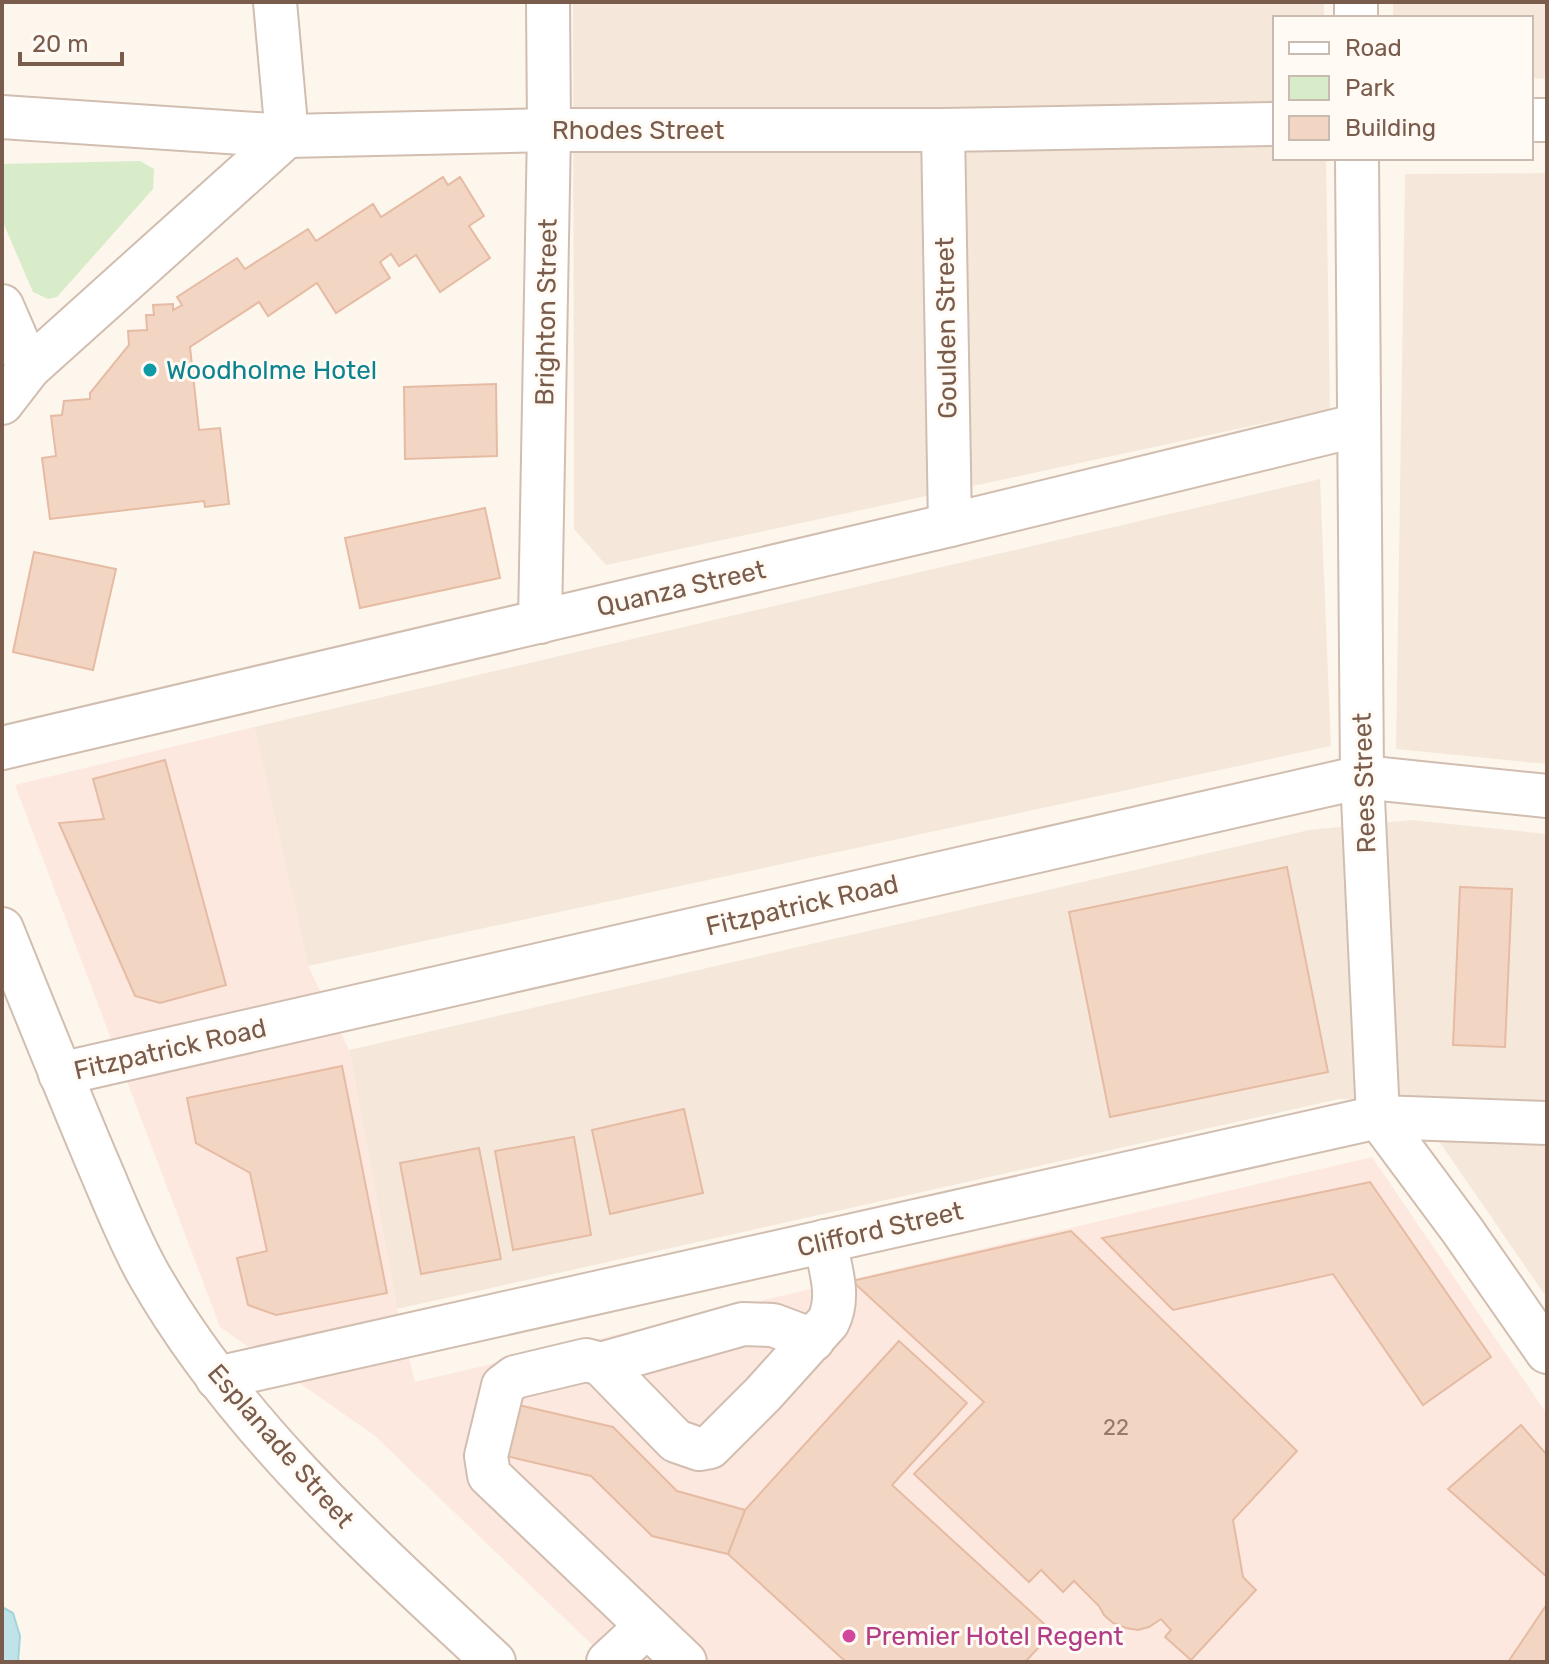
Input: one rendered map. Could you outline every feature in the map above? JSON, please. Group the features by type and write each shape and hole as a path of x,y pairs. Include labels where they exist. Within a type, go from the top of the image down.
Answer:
{"street":[{"path":"2,403 29,368 287,136 275,2"},
{"name":"Brighton Street","path":"540,622 549,130 548,2"},
{"name":"Rhodes Street","path":"2,117 287,136 549,130 943,130 1273,124"},
{"name":"Goulden Street","path":"943,130 950,525"},
{"name":"Rees Street","path":"1357,160 1362,777 1378,1117"},
{"path":"2,306 29,368"},
{"name":"Quanza Street","path":"2,748 950,525 1359,425"},
{"name":"Fitzpatrick Road","path":"60,1074 1362,777 1547,796"},
{"name":"Esplanade Street","path":"2,929 60,1074 148,1274 217,1378 276,1449 374,1550 494,1662"},
{"path":"1378,1117 1547,1352"},
{"name":"Clifford Street","path":"217,1378 1378,1117 1547,1123"},
{"path":"601,1364 676,1441 699,1449 710,1447 813,1340 834,1311 835,1296 825,1241"},
{"path":"685,1662 489,1475 486,1456 503,1386 508,1380 586,1360 601,1364 743,1324 773,1325 813,1340"},
{"path":"608,1662 647,1626"}],"shaded area":[{"path":"573,2 1324,2 1324,16 1273,16 1273,160 1326,160 1330,409 606,565 574,529"},
{"path":"1393,2 1547,2 1547,79 1533,78 1533,16 1393,16"},
{"path":"1547,173 1547,764 1396,749 1405,174"},
{"path":"1320,479 1331,746 308,966 254,727"},
{"path":"254,727 308,966 349,1050 397,1309 415,1382 1372,1157 1547,1414 1547,1662 610,1662 375,1436 220,1327 15,785"},
{"path":"1411,820 1547,834 1547,1298 1412,1102 1339,1099 397,1309 349,1050 1309,830"}],"green space":[{"path":"140,161 154,169 153,189 57,297 48,299 33,292 2,220 2,164"}],"water":[{"path":"2,1607 13,1613 20,1636 18,1662 2,1662"}],"building":[{"name":"Woodholme Hotel","path":"443,177 448,185 460,177 484,216 469,226 490,258 440,292 416,255 399,266 391,254 380,262 390,278 336,313 317,283 268,316 259,302 190,347 199,430 220,428 229,504 205,507 204,501 50,519 42,458 56,456 51,416 62,415 64,401 90,399 90,393 129,345 128,331 147,330 146,315 154,315 153,305 173,304 173,310 182,305 177,297 237,258 245,269 308,229 316,241 373,204 381,217"},
{"path":"496,384 497,456 405,459 404,387"},
{"path":"485,508 500,578 360,608 345,538"},
{"path":"34,552 116,569 93,670 13,652"},
{"path":"165,760 226,985 160,1003 135,996 59,823 104,819 93,779"},
{"path":"1287,867 1328,1072 1110,1117 1069,912"},
{"path":"1460,887 1512,889 1505,1047 1453,1045"},
{"path":"342,1066 387,1293 276,1315 248,1305 237,1258 267,1251 250,1173 196,1143 187,1098"},
{"path":"684,1109 703,1193 610,1214 592,1130"},
{"path":"574,1137 591,1235 513,1250 495,1151"},
{"path":"479,1148 501,1259 421,1274 400,1163"},
{"path":"1370,1182 1491,1357 1423,1405 1333,1274 1173,1310 1102,1238"},
{"path":"1071,1231 1297,1451 1233,1520 1243,1577 1256,1590 1191,1660 1165,1637 1171,1630 1161,1619 1138,1630 1126,1628 1104,1615 1074,1581 1063,1592 1041,1570 1029,1582 914,1474 984,1402 852,1281"},
{"path":"899,1341 967,1403 892,1485 1053,1632 1025,1662 846,1662 728,1554 745,1510"},
{"path":"514,1404 613,1427 677,1491 745,1510 728,1554 652,1536 591,1476 502,1455"},
{"path":"1521,1425 1547,1455 1547,1577 1448,1489"},
{"path":"1547,1604 1547,1662 1508,1662"}],"place":[{"name":"Woodholme Hotel","path":"150,370"},
{"name":"Premier Hotel Regent","path":"849,1636"}]}
